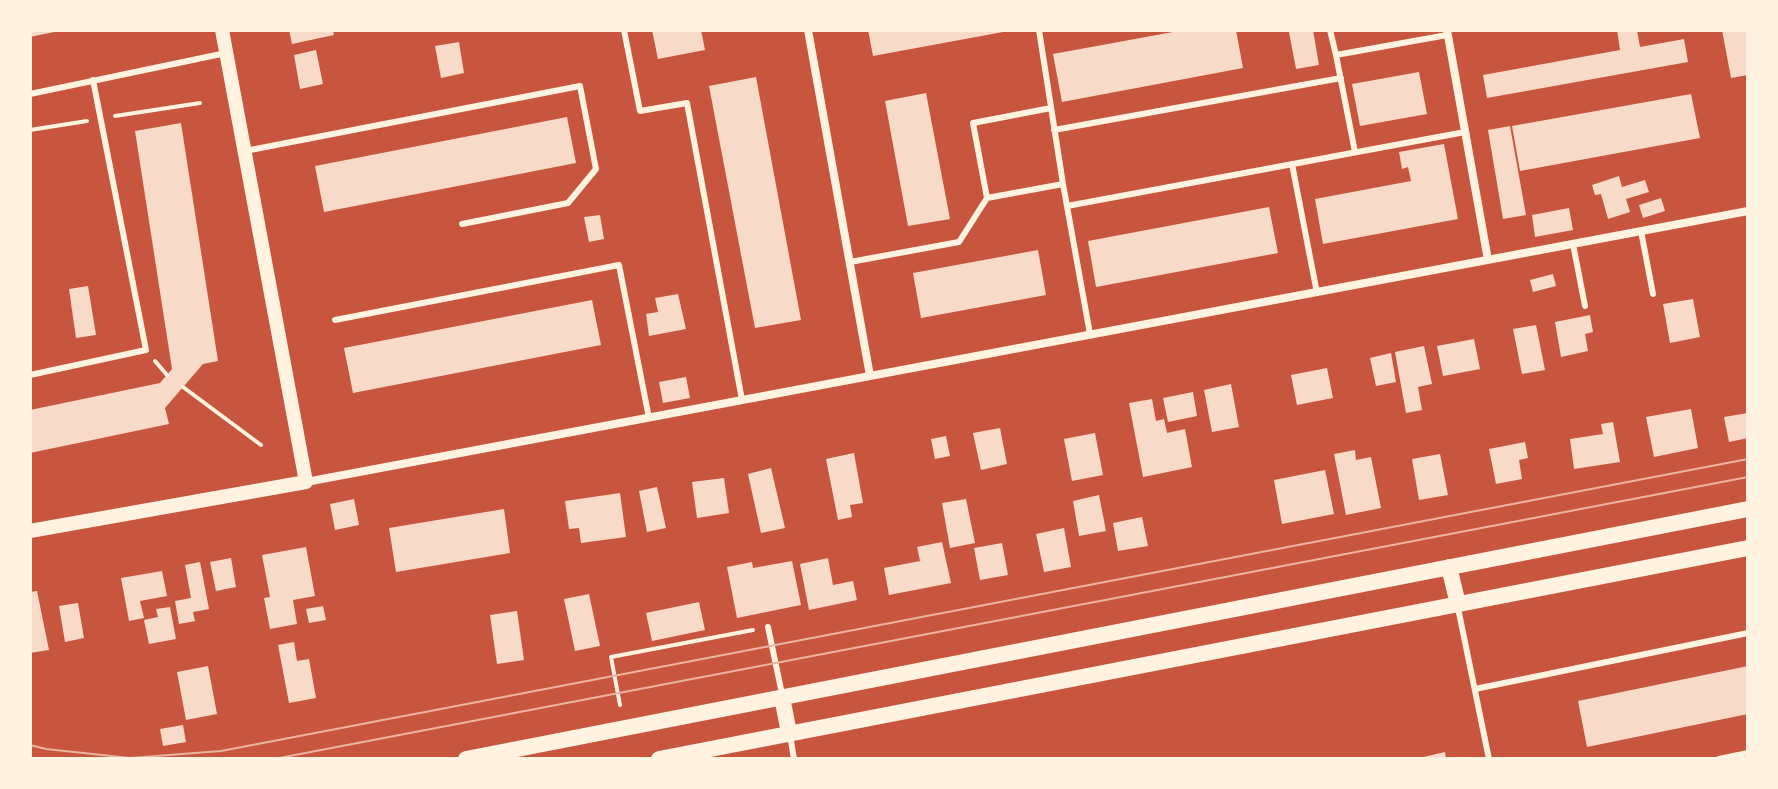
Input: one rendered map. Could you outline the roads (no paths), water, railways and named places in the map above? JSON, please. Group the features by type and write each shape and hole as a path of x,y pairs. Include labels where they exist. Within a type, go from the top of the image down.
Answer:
{"main road":[{"path":"466,759 1748,509"},
{"path":"659,759 1748,548"},
{"path":"1449,567 1458,604"},
{"path":"782,697 789,733"}],"street":[{"path":"222,30 306,482"},
{"path":"808,30 870,376"},
{"path":"1447,32 1488,260"},
{"path":"30,531 1748,211"}],"lane":[{"path":"624,30 640,111 687,103 742,400"},
{"path":"1039,30 1090,334"},
{"path":"1330,30 1355,152"},
{"path":"1336,55 1447,32"},
{"path":"30,94 226,53"},
{"path":"1054,130 1341,78"},
{"path":"30,375 146,350 93,80"},
{"path":"245,151 580,86 596,169 568,203 462,224"},
{"path":"850,262 959,242 987,198 973,123 1051,108"},
{"path":"1067,206 1465,132"},
{"path":"1292,164 1317,293"},
{"path":"987,198 1063,184"},
{"path":"1641,231 1653,294"},
{"path":"1573,244 1585,306"},
{"path":"335,320 619,265 649,418"},
{"path":"1458,604 1489,759"},
{"path":"768,627 782,697"},
{"path":"1475,689 1748,633"},
{"path":"789,733 794,759"},
{"path":"1719,759 1748,753"}],"tram line":[{"path":"30,745 130,758 221,751 1748,459"},
{"path":"274,759 1748,477"}]}
